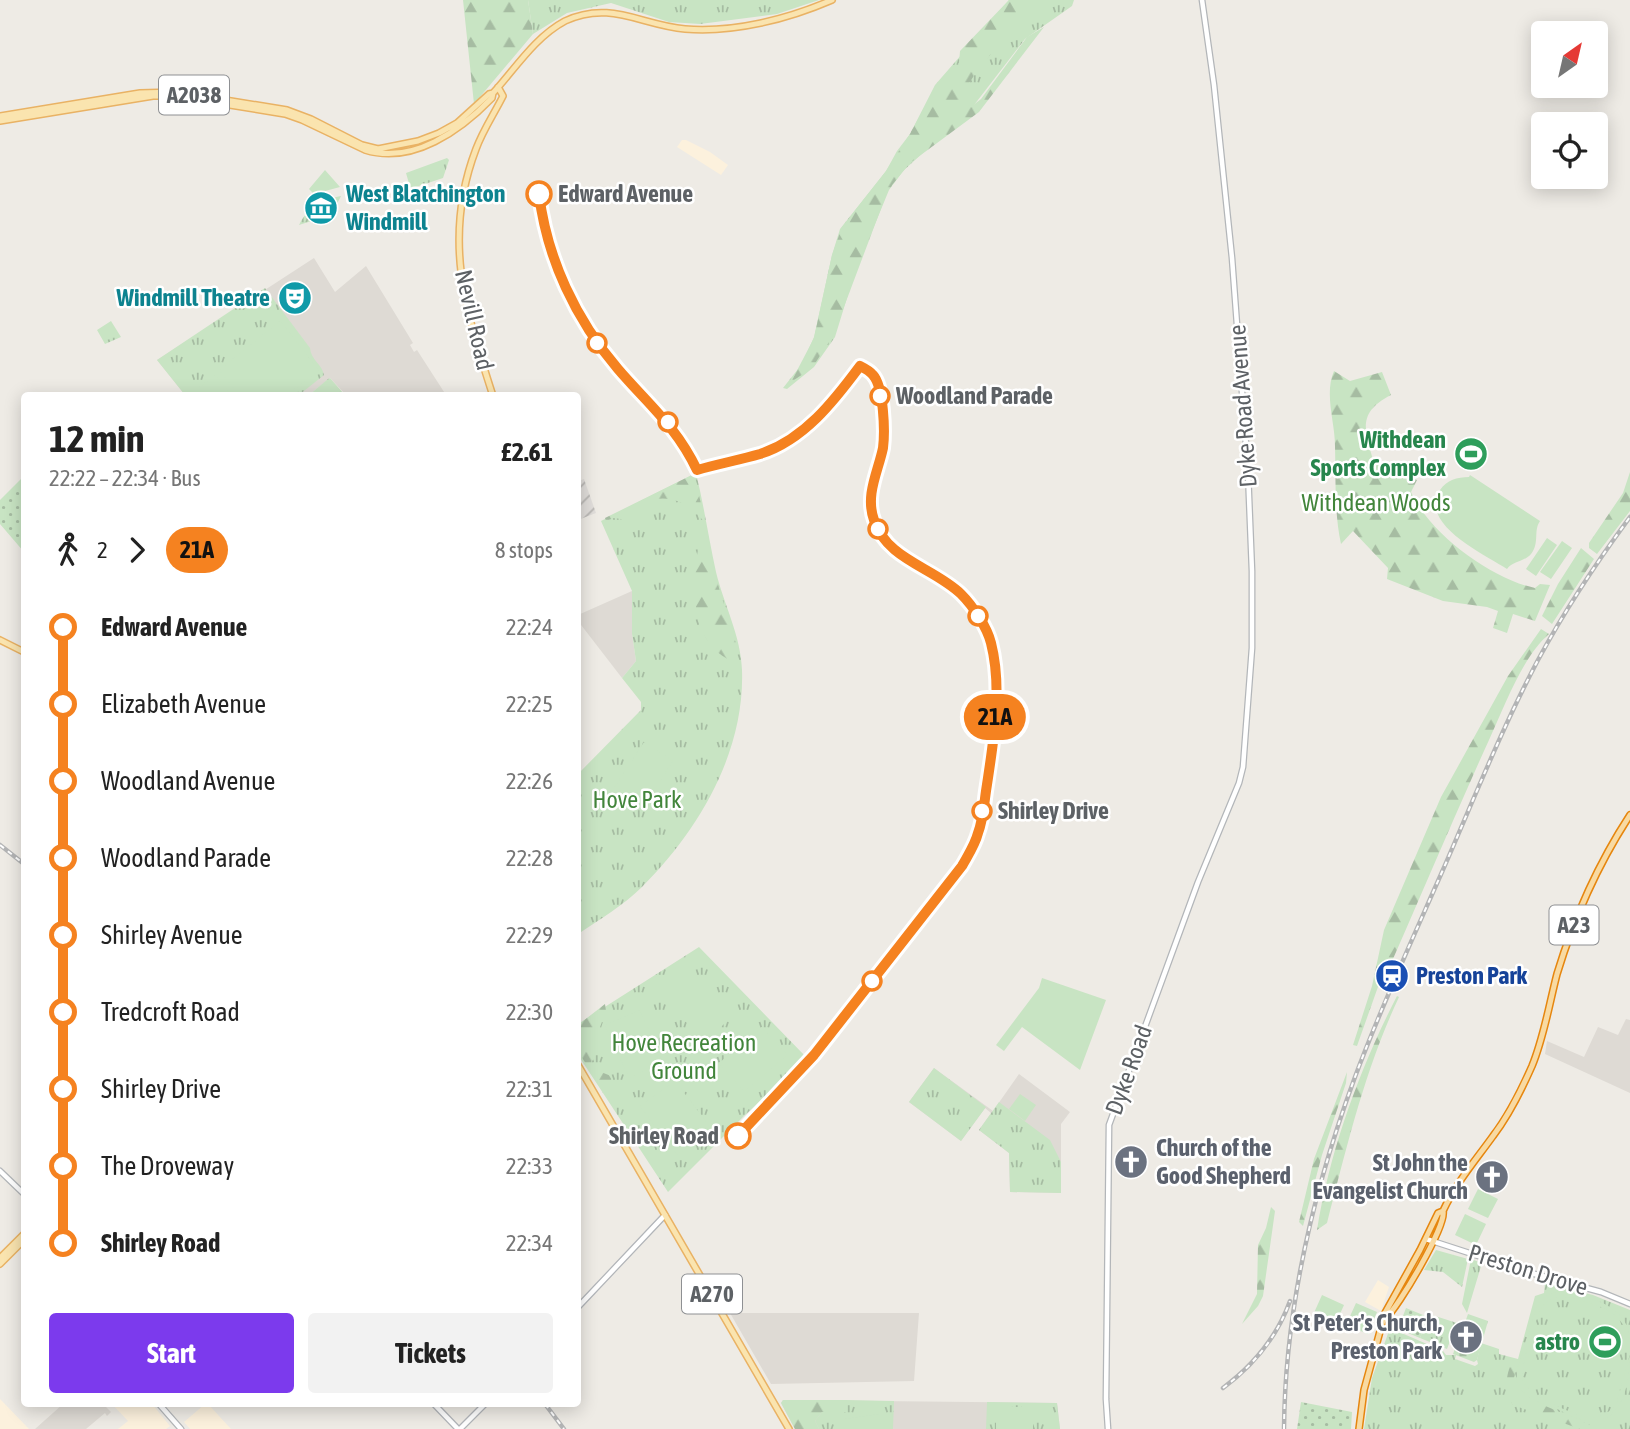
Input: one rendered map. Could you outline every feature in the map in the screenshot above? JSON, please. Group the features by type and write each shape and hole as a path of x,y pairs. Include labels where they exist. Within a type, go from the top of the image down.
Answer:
{"highway":[{"name":"A23","path":"1385,1319 1399,1301 1434,1241 1444,1217 1443,1211 1464,1174 1511,1109 1540,1044 1558,972 1575,924 1601,863 1630,815"},
{"name":"A23","path":"1359,1429 1364,1390 1387,1309 1426,1239 1437,1213 1443,1211"}],"main road":[{"name":"A2038","path":"0,118 153,91 293,112 378,151 434,139 493,93 546,33 567,20 602,12 618,13 670,27 710,29 770,20 832,0"},
{"name":"Nevill Road","path":"492,392 468,315 459,248 460,217 467,180 481,137 503,96 498,87"},
{"path":"0,640 21,650"},
{"name":"A270","path":"581,1070 789,1429"},
{"path":"0,1258 21,1244"},
{"path":"0,1264 21,1244"}],"street":[{"name":"Dyke Road Avenue","path":"1202,0 1214,85 1232,258 1251,533 1252,648 1246,738 1243,767 1227,810"},
{"name":"Dyke Road","path":"1108,1429 1109,1125 1227,810"},
{"path":"0,1171 21,1191"},
{"path":"581,1304 665,1215"},
{"name":"Preston Drove","path":"1426,1239 1531,1273 1601,1292 1630,1304"},
{"path":"162,1407 181,1429"},
{"path":"437,1407 459,1429 482,1407"}],"shaded area":[{"path":"682,140 710,152 728,165 721,175 677,147"},
{"path":"314,258 335,292 366,266 413,343 410,345 414,352 417,350 444,392 343,392 330,378 313,392 183,392 157,360"},
{"path":"584,479 596,513 581,519 581,480"},
{"path":"632,591 632,634 636,661 622,678 581,625 581,614"},
{"path":"1626,1019 1630,1020 1630,1093 1545,1054 1547,1041 1584,1057 1598,1027 1618,1035"},
{"path":"934,1068 993,1111 1019,1074 1070,1112 1061,1124 1061,1193 1010,1192 1009,1153 979,1130 991,1113 985,1108 961,1141 909,1102"},
{"path":"1378,1280 1389,1287 1381,1311 1365,1302"},
{"path":"730,1313 919,1313 914,1381 771,1384"},
{"path":"0,1399 29,1429 0,1429"},
{"path":"783,1400 1057,1403 1060,1429 795,1429 781,1403"},
{"path":"60,1407 106,1407 111,1412 107,1416 105,1413 86,1429 35,1429"},
{"path":"115,1407 154,1407 170,1426 166,1429 118,1429 128,1421"},
{"path":"202,1407 211,1407 231,1429 190,1429 184,1422"}],"green space":[{"path":"463,0 528,0 533,34 474,104"},
{"path":"528,0 819,0 777,14 700,24 669,22 611,3 567,13 533,34"},
{"path":"1009,0 1074,0 1072,6 1025,39 971,109 903,171 889,190 854,275 835,337 814,367 787,389 783,388 802,364 814,337 840,229 886,171 910,134 935,85"},
{"path":"1009,0 1037,0 979,68 950,112 958,117 981,99 1027,37 1044,27 979,112 910,163 888,190 833,336 812,368 791,382 814,338 832,255 842,227 886,171 935,88 959,63 960,51"},
{"path":"447,158 449,160 443,178 410,187 406,173"},
{"path":"325,170 340,187 314,194 309,189"},
{"path":"341,196 329,211 299,225 316,205"},
{"path":"265,288 310,348 324,375 303,392 183,392 157,360"},
{"path":"111,321 121,337 105,344 97,330"},
{"path":"280,321 319,370 291,392 237,392 219,370"},
{"name":"Withdean Woods","path":"1334,371 1350,381 1382,372 1391,395 1372,409 1366,424 1374,463 1417,480 1411,492 1420,508 1463,552 1518,583 1535,588 1540,584 1550,585 1535,621 1513,614 1507,633 1493,628 1498,611 1443,601 1387,579 1388,568 1353,531 1341,544 1336,507 1335,437 1330,399"},
{"path":"215,375 229,392 193,392"},
{"path":"328,379 342,392 313,392"},
{"path":"1630,472 1630,511 1597,554 1589,548 1589,543 1623,493"},
{"name":"Hove Park","path":"696,473 716,572 741,657 741,701 727,760 699,815 682,841 635,894 581,932 581,771 641,710 641,702 622,678 636,661 632,634 632,591 601,521"},
{"path":"694,474 706,525 684,504 665,499 655,499 636,508 625,527 621,519 606,521 605,518"},
{"path":"1470,475 1540,521 1534,550 1525,559 1507,569 1457,537 1438,515 1436,503 1440,490 1453,480"},
{"path":"21,479 21,548 0,524 0,500"},
{"path":"1547,538 1557,545 1536,576 1526,569"},
{"path":"704,541 708,545 738,650 732,661 718,652 708,640 696,610 696,560 699,545"},
{"path":"1562,541 1572,548 1551,579 1540,572"},
{"path":"1581,548 1594,559 1552,624 1542,616"},
{"path":"1541,629 1549,634 1530,656 1514,684 1382,984 1379,984 1357,1046 1353,1045 1372,986 1384,930 1441,797 1508,676"},
{"path":"644,742 673,761 641,810 612,791"},
{"name":"Hove Recreation Ground","path":"699,947 807,1058 668,1192 581,1060 581,1022"},
{"path":"690,968 735,1013 706,1042 661,997"},
{"path":"1042,978 1106,1000 1080,1070 1022,1027 1004,1051 996,1045 1039,988"},
{"path":"1397,996 1399,997 1376,1052 1358,1108 1327,1223 1317,1230 1338,1139 1359,1080"},
{"path":"605,1004 606,1011 596,1038 595,1058 591,1062 601,1072 611,1076 612,1089 605,1095 581,1056 581,1023"},
{"path":"640,1010 663,1063 629,1078 605,1025"},
{"path":"762,1027 787,1055 744,1092 719,1063"},
{"path":"934,1068 986,1107 961,1141 909,1102"},
{"path":"1347,1072 1303,1226 1299,1222 1314,1159"},
{"path":"675,1081 712,1129 677,1155 640,1106"},
{"path":"1020,1094 1036,1105 1025,1121 1009,1109"},
{"path":"999,1102 1050,1140 1061,1162 1061,1193 1010,1192 1009,1153 979,1130"},
{"path":"1478,1189 1498,1199 1488,1218 1468,1209"},
{"path":"1271,1207 1275,1211 1263,1296 1242,1324 1257,1294 1258,1245"},
{"path":"1465,1214 1486,1224 1476,1245 1455,1235"},
{"path":"1436,1250 1468,1259 1462,1287 1443,1272 1424,1270"},
{"path":"1471,1259 1482,1263 1467,1313 1462,1304"},
{"path":"1545,1283 1593,1295 1630,1310 1630,1429 1364,1429 1372,1378 1390,1328 1443,1351 1446,1355 1456,1355 1455,1359 1475,1366 1478,1364 1481,1343 1499,1349 1499,1354 1518,1359 1535,1296 1544,1293"},
{"path":"1556,1292 1593,1299 1614,1310 1623,1318 1630,1341 1620,1321 1610,1312 1576,1299 1553,1298 1543,1305 1535,1324 1525,1357 1523,1381 1534,1393 1554,1405 1593,1418 1605,1414 1616,1405 1630,1355 1629,1376 1623,1398 1611,1415 1602,1419 1582,1420 1538,1402 1527,1396 1519,1387 1519,1362 1535,1311 1545,1297"},
{"path":"1322,1295 1344,1305 1335,1325 1313,1315"},
{"path":"1356,1303 1377,1312 1368,1334 1346,1325"},
{"path":"1406,1308 1428,1317 1420,1338 1398,1329"},
{"path":"1429,1314 1457,1323 1447,1349 1420,1338"},
{"path":"1468,1314 1488,1321 1477,1360 1474,1362 1453,1354 1459,1337 1475,1341 1476,1338 1462,1331"},
{"path":"1511,1362 1518,1364 1513,1381 1519,1395 1600,1429 1580,1429 1513,1405 1506,1384"},
{"path":"783,1400 846,1400 847,1412 822,1412 815,1421 819,1429 795,1429 781,1403"},
{"path":"846,1400 894,1401 893,1429 819,1429 815,1421 822,1412 846,1412"},
{"path":"987,1402 1057,1403 1060,1429 986,1429"},
{"path":"1301,1402 1352,1412 1351,1429 1297,1429"},
{"path":"996,1407 1033,1407 1033,1429 996,1429"},
{"path":"879,1414 881,1429 845,1429 844,1419"}],"railway":[{"path":"1284,1429 1290,1339 1304,1250 1327,1162 1355,1077 1397,974 1525,686 1570,605 1630,517"},
{"path":"0,845 21,862"},
{"path":"1223,1388 1245,1370 1263,1349 1278,1327 1290,1301"},
{"path":"547,1407 564,1429"}],"bus line":[{"name":"21A","path":"539,194 552,251 564,283 585,324 605,353 670,425 697,470 762,454 785,442 811,424 841,392 860,366 873,374 880,394 883,418 883,446 871,491 874,520 883,540 894,550 961,594 978,615 991,641 996,697 993,748 979,831 971,850 962,866 814,1055 738,1136"}],"place":[{"name":"Edward Avenue","path":"539,194"},
{"name":"West Blatchington Windmill","path":"321,208"},
{"name":"Windmill Theatre","path":"295,298"},
{"name":"Woodland Parade","path":"880,396"},
{"name":"Withdean Sports Complex","path":"1471,454"},
{"name":"Shirley Drive","path":"982,811"},
{"name":"Preston Park","path":"1392,976"},
{"name":"Shirley Road","path":"738,1136"},
{"name":"Church of the Good Shepherd","path":"1131,1162"},
{"name":"St John the Evangelist Church","path":"1492,1177"},
{"name":"St Peter's Church, Preston Park","path":"1466,1337"},
{"name":"astro","path":"1605,1342"}]}
